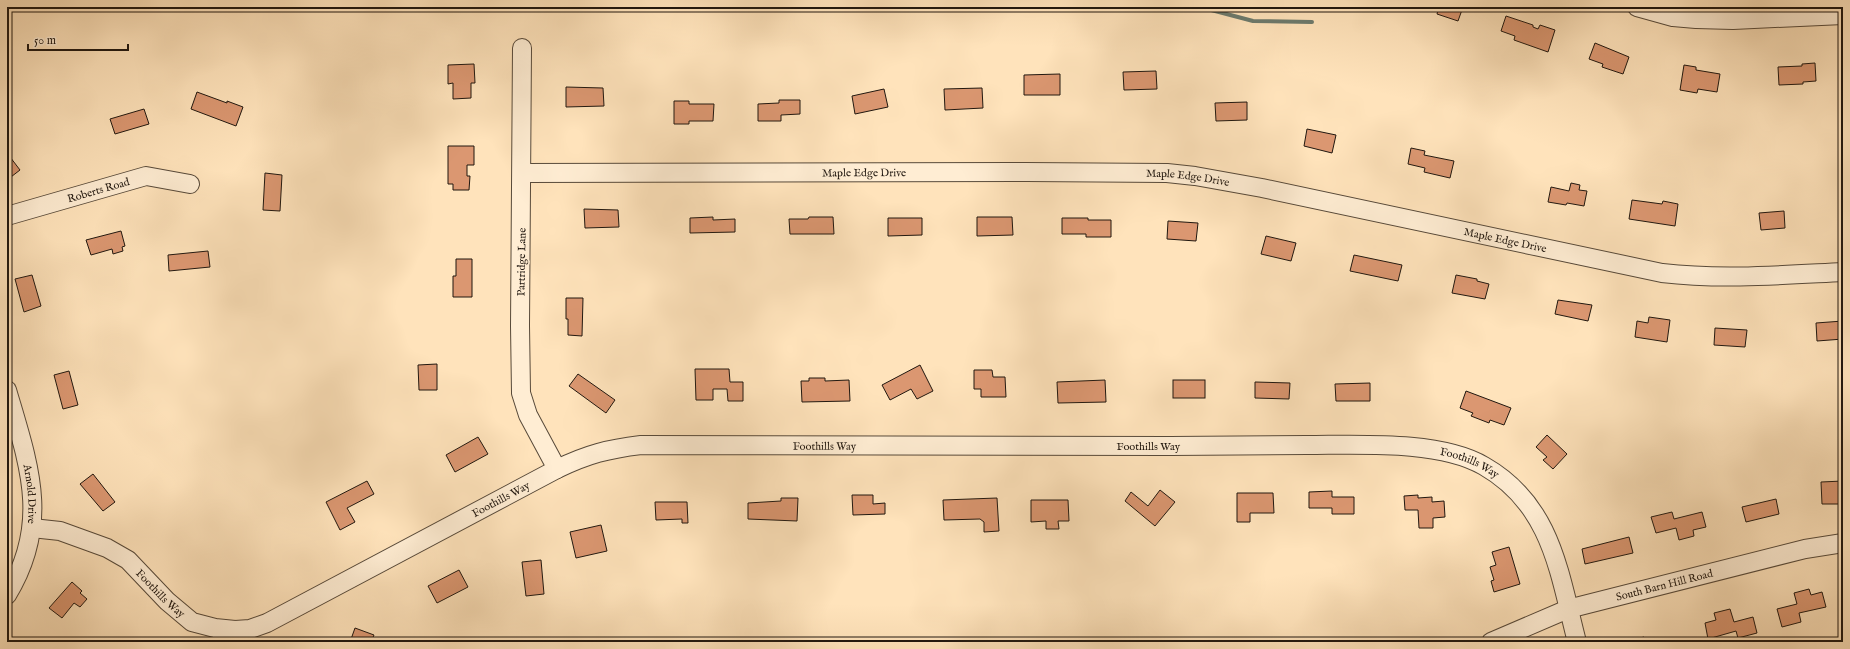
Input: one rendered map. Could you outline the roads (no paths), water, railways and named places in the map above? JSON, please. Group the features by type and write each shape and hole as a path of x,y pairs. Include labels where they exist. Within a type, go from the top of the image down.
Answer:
{"street":[{"path":"1637,7 1696,20 1733,20 1843,15"},
{"name":"Partridge Lane","path":"522,48 521,393 528,415 557,469"},
{"name":"Maple Edge Drive","path":"522,174 1026,172 1167,174 1195,176 1262,188 1662,273 1721,278 1843,272"},
{"name":"Roberts Road","path":"7,216 146,176 190,184"},
{"name":"Arnold Drive","path":"7,390 23,445 32,485 32,528 24,559 7,595"},
{"name":"Foothills Way","path":"32,528 60,532 107,548 128,560 167,601 192,622 215,628 250,630 267,623 557,469 584,456 612,448 641,445 1348,445 1432,448 1464,457 1481,464 1498,475 1530,506 1544,530 1551,546 1577,642"},
{"name":"South Barn Hill Road","path":"1491,642 1568,609 1805,549 1843,543"}],"waterway":[{"path":"1200,7 1253,21 1312,22"}]}
